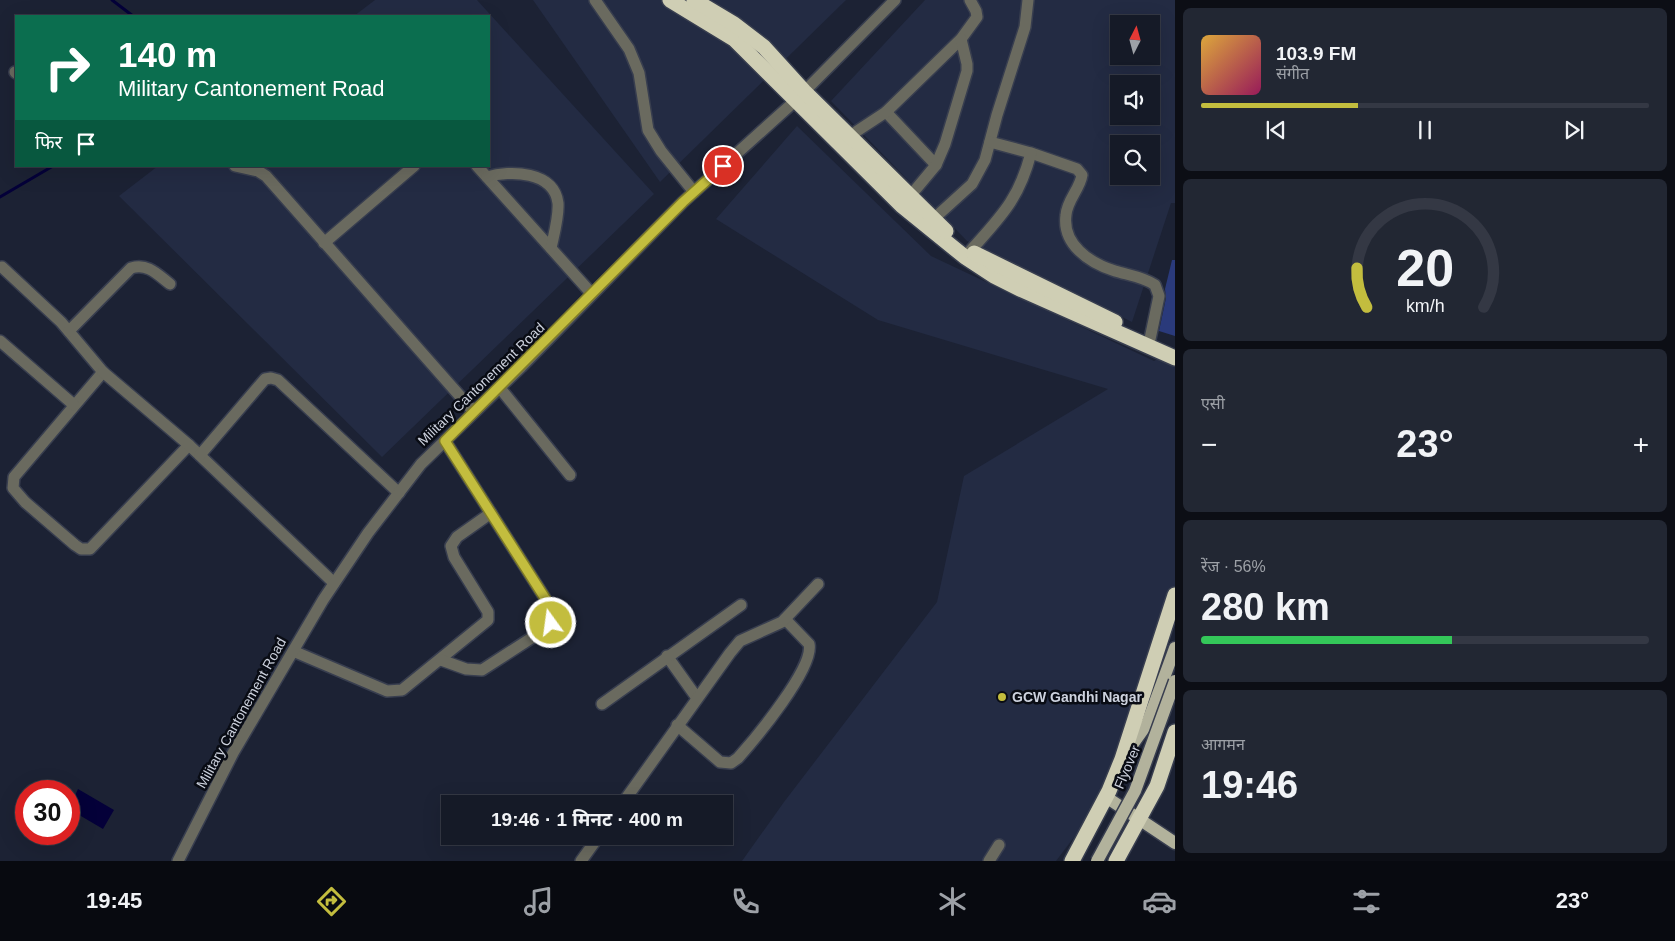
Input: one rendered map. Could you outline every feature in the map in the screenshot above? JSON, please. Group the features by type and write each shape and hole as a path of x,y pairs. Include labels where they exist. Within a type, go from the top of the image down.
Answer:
{"highway":[{"path":"670,0 734,38 799,96 930,223 994,276 1175,358"},
{"path":"694,0 750,35 799,96"},
{"path":"968,254 1175,350"},
{"path":"1072,861 1106,797 1122,759 1175,595"},
{"path":"1116,861 1156,786 1175,732"}],"main road":[{"path":"1122,759 1147,724 1175,648"},
{"name":"Flyover","path":"1097,861 1135,791 1175,681"},
{"path":"1106,797 1175,843"}],"street":[{"path":"595,0 629,49 639,73 648,130 661,151 694,192"},
{"name":"Military Cantonement Road","path":"178,861 233,753 334,583 421,464 500,388 694,192 799,96 895,0"},
{"path":"844,140 886,112 961,39 977,17 976,10 970,0"},
{"path":"930,223 972,184 985,160 1024,27 1028,0"},
{"path":"906,201 936,165 945,144 967,71 961,39"},
{"path":"886,112 936,165"},
{"path":"990,142 1031,153 1077,169 1082,176 1066,211 1064,224 1070,242 1092,260 1112,270 1155,285 1159,296 1150,338"},
{"path":"968,254 1014,200 1024,179 1031,153"},
{"path":"240,167 258,171 266,176 474,412"},
{"path":"324,244 413,167"},
{"path":"478,167 592,294"},
{"path":"487,177 498,174 523,174 541,180 553,189 558,204 551,248"},
{"path":"68,331 131,268 139,266 149,268 170,284"},
{"path":"2,267 68,331 103,372 200,455 334,583"},
{"path":"0,340 74,406"},
{"path":"103,372 21,467 12,483 13,488 25,502 81,549 94,547 189,445"},
{"path":"200,455 264,379 271,378 278,380 399,493"},
{"path":"500,388 570,475"},
{"path":"441,660 466,669 482,670 551,623 553,615 550,606 445,441"},
{"path":"293,651 393,692 402,690 486,623 488,612 454,557 452,546 458,537 491,513"},
{"path":"628,795 677,725 740,641 785,619 818,584"},
{"path":"602,704 741,604"},
{"path":"677,725 720,762 731,763 738,758 778,707 809,658 809,644 785,619"},
{"path":"667,656 697,698"},
{"path":"581,861 593,845"},
{"path":"988,861 999,845"}],"shaded area":[{"path":"375,0 477,0 654,194 382,457 119,196 157,167 490,167 490,15 355,15"},
{"path":"533,0 846,0 660,182"},
{"path":"925,0 1175,0 1175,203 1171,203 1132,322 967,241 831,101"},
{"name":"GCW Gandhi Nagar","path":"797,126 931,256 1154,361 1172,351 1175,352 1175,589 1109,791 1056,861 742,861 784,802 937,602 964,476 1108,389 878,320 716,219"},
{"path":"80,790 114,810 103,829 80,815"}],"building":[{"path":"1172,260 1175,260 1175,336 1159,331 1166,298 1165,289"}],"waterway":[{"path":"112,0 132,15"},
{"path":"0,197 51,167"}],"place":[{"name":"GCW Gandhi Nagar","path":"1002,697"}],"route":[{"path":"551,623 553,615 550,606 445,441 521,367 683,202 723,166"}]}
